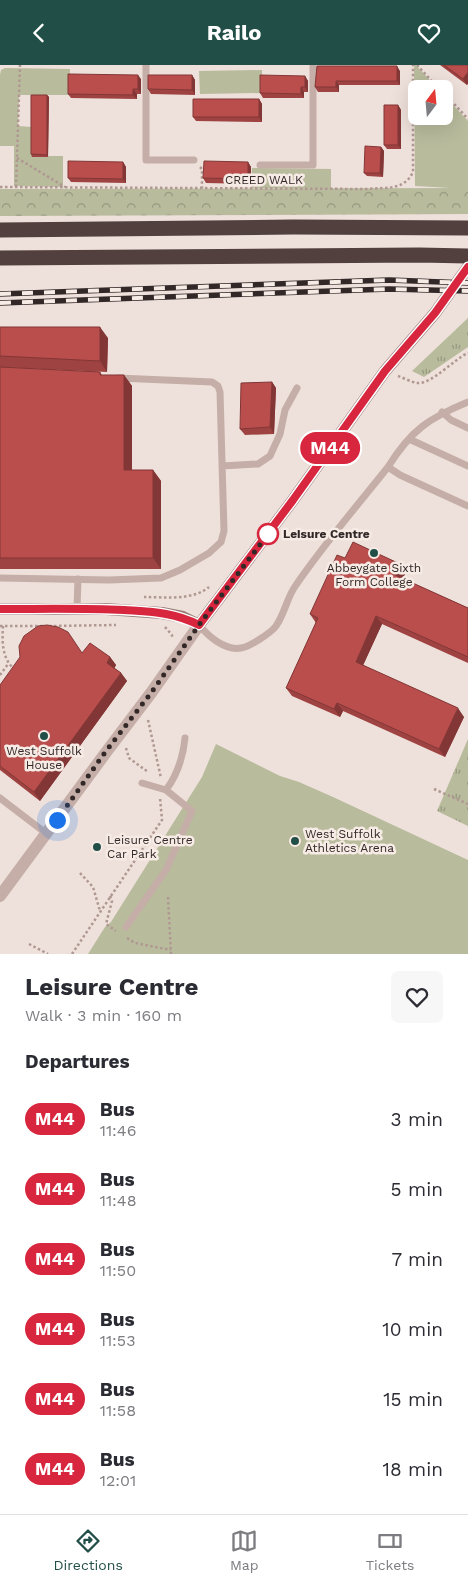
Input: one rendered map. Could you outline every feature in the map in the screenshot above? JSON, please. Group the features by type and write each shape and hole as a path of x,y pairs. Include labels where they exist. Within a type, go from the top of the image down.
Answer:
{"highway":[{"path":"0,230 284,227 468,228"},
{"path":"0,258 468,256"}],"street":[{"path":"0,896 293,500 385,371 435,313 468,267"},
{"path":"0,609 77,609 162,613 183,617 199,625"}],"lane":[{"path":"146,65 146,160 194,161"},
{"path":"260,165 313,165 313,65"},
{"path":"0,578 109,580 161,578 180,570 209,553 221,542 224,531 220,392 218,386 212,382 106,377"},
{"path":"222,465 258,464 270,456 280,434 285,410 297,388"},
{"path":"199,625 208,637 227,646 240,649 275,628 285,611 294,587 388,467 400,447 426,422 442,412 468,402"},
{"path":"442,412 451,420 468,428"},
{"path":"409,439 468,466"},
{"path":"388,467 400,475 468,506"},
{"path":"77,609 78,579"},
{"path":"163,789 173,781 183,758 185,738"},
{"path":"126,927 166,870 192,811 163,789 142,783"},
{"path":"0,798 47,834"}],"path":[{"path":"16,187 20,65"},
{"name":"CREED WALK","path":"0,187 367,189 400,186 409,181 414,172 413,65"},
{"path":"417,65 431,80"},
{"path":"453,103 468,119"},
{"path":"17,158 66,188"},
{"path":"194,161 202,169 202,189"},
{"path":"385,371 418,383 429,381 461,356 468,353"},
{"path":"21,673 8,664 4,652 2,626 122,625"},
{"path":"161,625 172,635 170,651 178,656"},
{"path":"0,675 8,664"},
{"path":"146,717 162,782 155,777"},
{"path":"125,746 129,759 149,773"},
{"path":"72,954 162,820 163,789"},
{"path":"434,789 468,804"},
{"path":"80,873 93,887 100,911"},
{"path":"168,897 171,954"},
{"path":"29,944 48,954"}],"green space":[{"path":"414,65 430,80 414,80"},
{"path":"5,68 70,69 69,95 19,95 18,126 32,127 32,156 63,156 63,187 14,186 14,146 0,146 0,75 1,70"},
{"path":"262,70 262,93 200,94 199,71"},
{"path":"453,105 468,121 468,189 415,186 414,125 453,125"},
{"path":"252,168 331,169 331,189 251,188"},
{"path":"468,188 468,214 0,216 0,189"},
{"path":"468,318 468,347 424,377 412,371"},
{"path":"468,739 468,826 437,811"},
{"name":"West Suffolk Athletics Arena","path":"216,744 280,776 333,797 468,860 468,954 88,954 105,927 111,922 202,777"}],"building":[{"path":"444,65 468,65 468,72 463,79"},
{"path":"317,66 397,66 397,81 336,81 336,87 315,87"},
{"path":"68,74 138,75 138,89 133,89 133,95 68,94"},
{"path":"148,75 192,75 192,90 148,89"},
{"path":"260,75 305,76 305,87 301,87 301,94 260,93"},
{"path":"31,95 47,95 47,155 31,154"},
{"path":"193,99 259,99 259,117 193,117"},
{"path":"384,105 398,105 398,145 384,145"},
{"path":"365,146 381,147 380,173 364,173"},
{"path":"68,161 123,162 123,179 68,178"},
{"path":"204,161 248,162 248,179 203,178"},
{"path":"0,327 100,327 100,361 0,356"},
{"path":"0,367 100,372 100,375 124,375 124,470 153,470 153,558 0,558"},
{"path":"272,382 270,427 240,429 241,383"},
{"path":"353,542 400,564 395,575 468,608 468,657 376,616 356,662 458,708 439,749 337,703 334,709 286,688 318,618 310,614 337,555 345,558"},
{"name":"West Suffolk House","path":"38,626 58,627 68,632 82,653 90,643 110,657 107,663 121,673 34,792 0,766 0,685 20,657 19,646 24,636"}],"railway":[{"path":"0,294 389,280 468,283"},
{"path":"0,303 389,289 468,291"}],"bus line":[{"name":"M44","path":"0,609 106,609 162,613 183,617 199,625 293,500 385,371 435,313 468,267"}],"place":[{"name":"Leisure Centre","path":"268,534"},
{"name":"Abbeygate Sixth Form College","path":"374,553"},
{"name":"West Suffolk House","path":"44,736"},
{"name":"West Suffolk Athletics Arena","path":"295,841"},
{"name":"Leisure Centre Car Park","path":"97,847"}],"route":[{"path":"57,820 106,751 271,530 268,534"}]}
